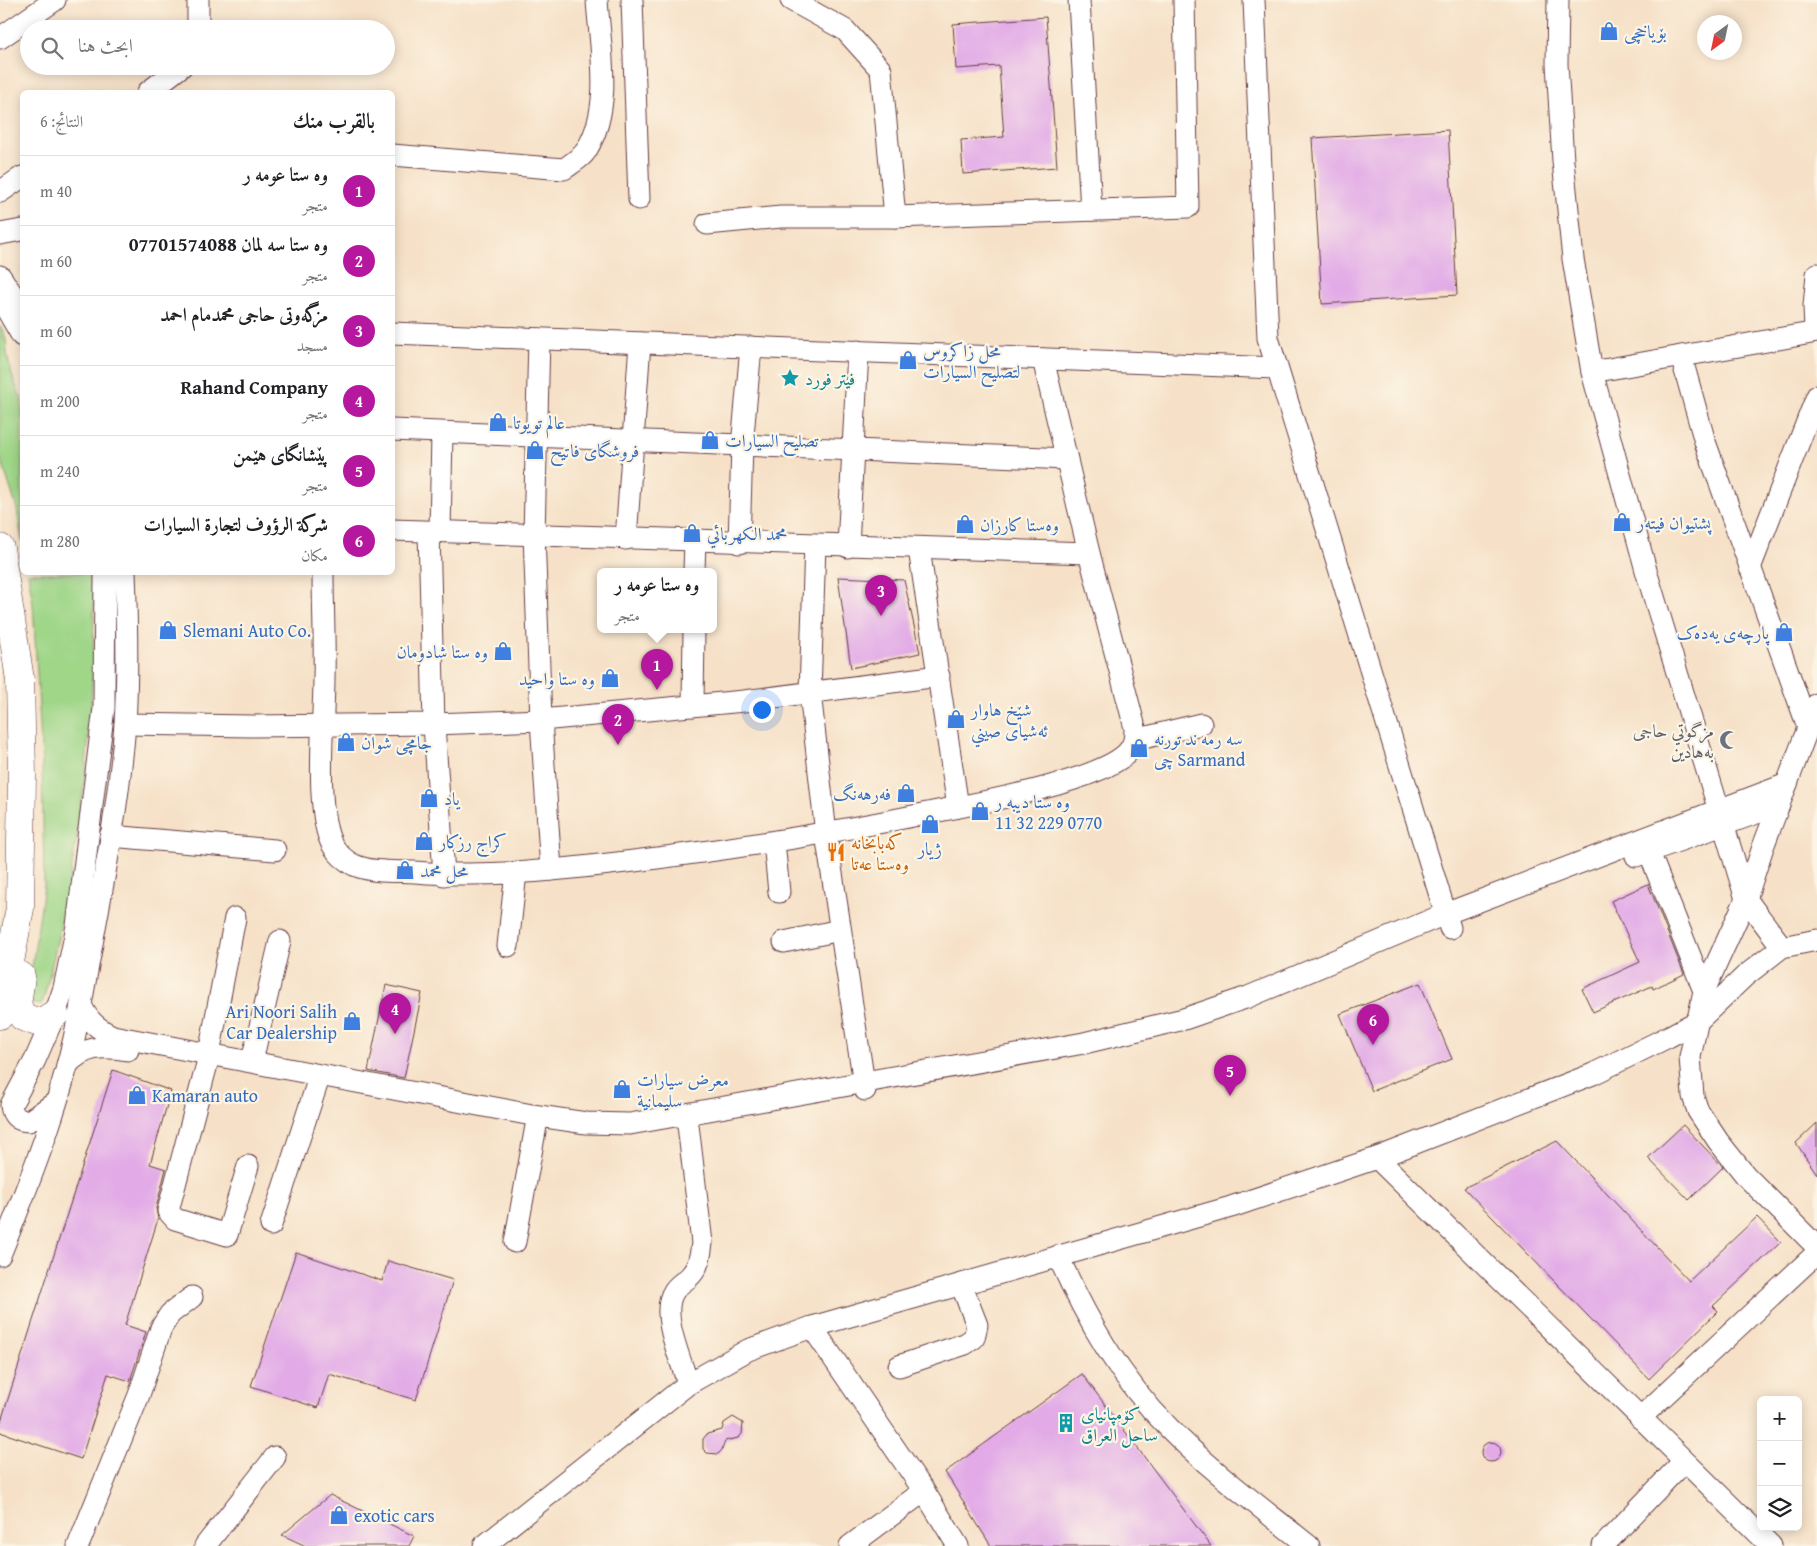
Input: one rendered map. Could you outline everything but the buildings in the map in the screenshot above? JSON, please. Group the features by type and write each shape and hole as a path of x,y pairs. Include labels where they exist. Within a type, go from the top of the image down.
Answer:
{"highway":[{"path":"0,548 20,680 22,775 20,908 0,1015"},
{"path":"20,908 26,941 17,1005 23,1016 34,1022 46,1021 55,1014"}],"street":[{"path":"26,20 55,0"},
{"path":"198,0 198,20"},
{"path":"395,155 564,169 587,151 600,120 602,68 596,0"},
{"path":"632,0 639,199"},
{"path":"790,0 845,30 881,70 896,217"},
{"path":"1079,0 1091,210"},
{"path":"707,224 781,217 896,217 1188,207 1184,0"},
{"path":"1254,0 1268,338 1447,921"},
{"path":"1558,0 1557,64 1563,161 1573,259 1592,372 1647,574 1746,899 1782,947"},
{"path":"0,38 20,24"},
{"path":"151,90 170,75"},
{"path":"0,192 20,179"},
{"path":"0,234 20,230"},
{"path":"1592,372 1816,332 1814,306 1817,274"},
{"path":"0,276 20,306"},
{"path":"0,298 20,333"},
{"path":"395,333 1276,368"},
{"path":"540,339 534,535 541,720 551,870"},
{"path":"626,539 640,343"},
{"path":"739,542 742,446 751,347"},
{"path":"848,547 858,351"},
{"path":"1681,356 1705,442 1808,727"},
{"path":"323,575 324,682 321,724 326,826 336,850 353,864 368,868 444,875 551,870 774,842 826,834 958,807 1024,792 1094,771 1119,759 1131,748 1135,740 1134,721 1089,553 1043,359"},
{"path":"1750,568 1817,396"},
{"path":"395,430 442,434 1067,459"},
{"path":"442,434 434,532 434,724 444,875"},
{"path":"395,530 848,547 1089,553"},
{"path":"694,568 695,541"},
{"path":"815,545 810,692 826,834 864,1086"},
{"path":"919,549 958,807"},
{"path":"56,1102 29,1121 18,1119 13,1115 11,1105 35,1060 55,1014 67,975 82,893 104,708 105,575"},
{"path":"0,1255 44,1143 67,1064 81,1005 110,836 125,724 127,624 125,575"},
{"path":"693,706 694,633"},
{"path":"125,724 252,726 434,724 541,720 693,706 939,676"},
{"path":"1817,704 1746,899 1704,991 1690,1057 1693,1096 1698,1111 1718,1141 1746,1176 1817,1247"},
{"path":"1135,740 1201,724"},
{"path":"1447,921 1649,852 1787,784"},
{"path":"81,1005 84,1014 97,1028 113,1036 317,1084 533,1122 608,1125 695,1120 1084,1043 1154,1034 1252,1008 1447,921 1721,817 1779,805"},
{"path":"110,836 275,850"},
{"path":"774,842 779,892"},
{"path":"1649,852 1704,991"},
{"path":"508,946 516,872"},
{"path":"235,918 207,1059 168,1211 175,1219 227,1235 248,1166"},
{"path":"784,942 840,930"},
{"path":"484,1546 688,1384 748,1350 812,1327 1231,1207 1377,1158 1592,1074 1698,1021 1745,976 1782,947 1817,940"},
{"path":"252,1061 280,941"},
{"path":"67,1064 88,1049 104,1046 207,1059 252,1061 533,1122"},
{"path":"271,1225 317,1084"},
{"path":"688,1384 668,1316 670,1299 675,1290 693,1274 700,1258 702,1243 695,1120"},
{"path":"515,1242 533,1122"},
{"path":"1377,1158 1771,1546"},
{"path":"1640,1418 1817,1252"},
{"path":"1058,1256 1088,1319 1101,1341 1167,1427 1187,1446 1309,1546"},
{"path":"899,1366 965,1344 974,1338 977,1325 961,1284"},
{"path":"78,1546 139,1395 161,1328 170,1314 192,1297"},
{"path":"812,1327 924,1491 958,1546"},
{"path":"205,1546 275,1456"},
{"path":"1603,1546 1684,1461"},
{"path":"850,1546 924,1491"}],"green space":[{"path":"0,326 5,336 13,377 20,395 20,529 17,509 0,456"},
{"path":"28,575 93,575 92,681 83,789 67,896 56,949 43,1001 40,1005 30,1003 28,994 44,886 42,762 33,604"}],"place":[{"name":"بۆیاخچی","path":"1609,31"},
{"name":"محل زاكروس لتصليح السيارات","path":"908,360"},
{"name":"فيتر فورد","path":"790,378"},
{"name":"عالم تويوتا","path":"498,422"},
{"name":"تصليح السيارات","path":"710,440"},
{"name":"فروشگاى فاتيح","path":"535,450"},
{"name":"پشتیوان فیتەر","path":"1622,522"},
{"name":"وەستا کارزان","path":"965,524"},
{"name":"محمد الكهربائي","path":"692,533"},
{"name":"مزگەوتی حاجی محمدمام احمد","path":"881,616"},
{"name":"Slemani Auto Co.","path":"168,630"},
{"name":"پارچەی یەدەک","path":"1784,632"},
{"name":"وه ستا شادومان","path":"503,651"},
{"name":"وه ستا واحید","path":"610,678"},
{"name":"وه ستا عومه ر","path":"657,690"},
{"name":"شێخ هاوار ئەشیای صيني","path":"956,719"},
{"name":"مزگوتي حاجی بەهادین","path":"1729,740"},
{"name":"جامچی شوان","path":"346,742"},
{"name":"وه ستا سه لمان 07701574088","path":"618,745"},
{"name":"سه رمه ند تورنه چی Sarmand","path":"1139,748"},
{"name":"فەرهەنگ","path":"906,793"},
{"name":"ياد","path":"429,798"},
{"name":"وه ستا دیبه ر 11 32 229 0770","path":"980,811"},
{"name":"ژیار","path":"930,824"},
{"name":"كراج رزكار","path":"424,841"},
{"name":"کەبابخانە وەستا عەتا","path":"836,852"},
{"name":"محل محمد","path":"405,870"},
{"name":"Ari Noori Salih Car Dealership","path":"352,1021"},
{"name":"Rahand Company","path":"395,1034"},
{"name":"شركة الرؤوف لتجارة السيارات","path":"1373,1045"},
{"name":"معرض سيارات سليمانية","path":"622,1089"},
{"name":"Kamaran auto","path":"137,1095"},
{"name":"پێشانگای هێمن","path":"1230,1096"},
{"name":"کۆمپانیای ساحل العراق","path":"1066,1423"},
{"name":"exotic cars","path":"339,1515"}]}
